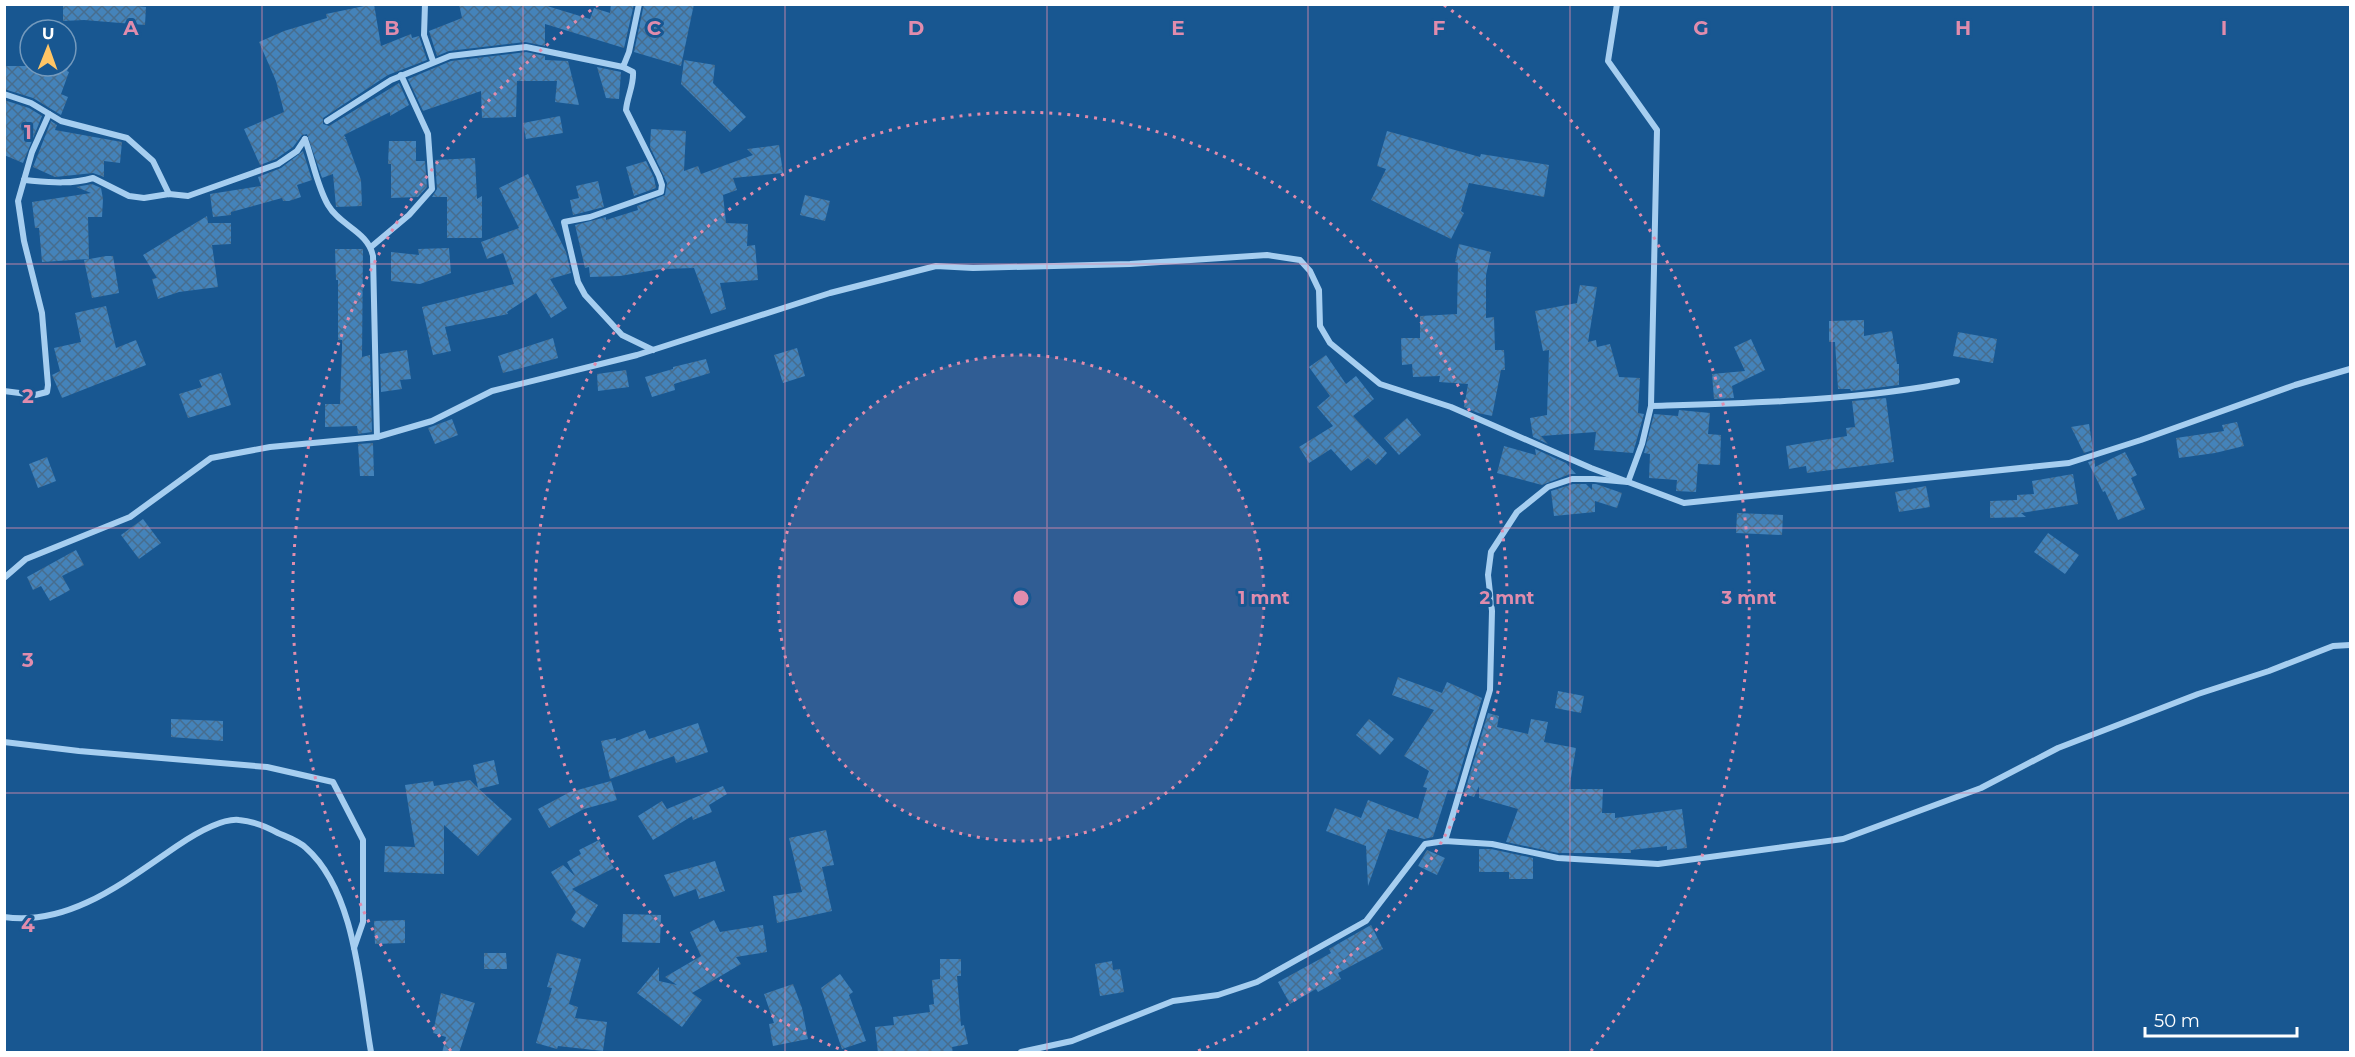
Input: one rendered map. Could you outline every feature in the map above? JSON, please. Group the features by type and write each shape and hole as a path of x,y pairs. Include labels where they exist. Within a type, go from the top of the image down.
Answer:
{"street":[{"path":"425,4 424,35 433,61"},
{"path":"623,67 629,52 639,4"},
{"path":"1617,4 1608,61 1657,130 1651,406 1642,444 1628,482"},
{"path":"327,121 401,75 450,56 526,46 623,67 633,72 626,110 659,176 662,185 660,192 597,214 564,222 577,276 585,295 622,334 653,350"},
{"path":"371,247 409,215 432,189 428,134 401,75"},
{"path":"4,94 22,99 61,121 127,138 153,161 169,194"},
{"path":"4,391 35,396 47,392 42,313 20,222 18,201 32,152 49,114"},
{"path":"24,180 45,183 77,183 93,178 129,196 144,198 169,194 188,196 278,164 297,151 306,139 329,206 337,216 364,237 374,256 377,437"},
{"path":"4,578 26,560 130,517 211,458 270,447 377,437 432,421 492,391 653,350 830,293 936,266 973,268 1097,265 1267,255 1300,260 1310,271 1319,290 1320,326 1330,343 1380,384 1451,407 1684,504 2068,463 2141,440 2295,385 2350,369"},
{"path":"1651,406 1789,402 1872,395 1957,381"},
{"path":"1445,841 1490,690 1492,611 1488,575 1491,552 1517,512 1548,487 1572,479 1628,482"},
{"path":"1021,1053 1072,1041 1173,1001 1218,995 1257,982 1366,921 1425,844 1445,841 1492,844 1558,858 1658,864 1843,839 1981,788 2058,748 2198,694 2269,671 2333,646 2350,645"},
{"path":"4,742 79,751 267,767 333,782 363,840 363,921 353,949"},
{"path":"4,917 32,918 56,914 86,904 203,829 237,819 269,828 306,847 335,884 342,902 353,949 371,1053"}],"building":[{"path":"116,4 146,7 145,25 63,18 63,5"},
{"path":"374,4 381,46 411,34 412,38 419,36 427,60 388,75 323,118 323,124 329,126 399,83 409,105 390,116 390,112 344,135 361,180 362,206 336,207 333,174 322,178 307,134 302,135 293,147 276,159 260,165 244,129 284,112 276,81 259,42 284,31 327,18 326,14"},
{"path":"459,4 547,6 590,19 594,8 610,13 611,4 634,4 624,48 545,24 545,46 525,42 449,51 437,56 429,31 462,18"},
{"path":"644,4 694,4 681,66 634,52"},
{"path":"526,52 545,56 545,60 568,61 579,105 555,102 557,81 517,81 516,117 482,118 481,91 423,111 408,79 451,61"},
{"path":"684,60 715,65 713,83 746,117 730,132 681,84"},
{"path":"4,66 18,66 18,78 67,78 61,94 68,97 61,115 33,98 4,89"},
{"path":"597,67 621,72 619,99 606,98"},
{"path":"4,100 29,108 42,116 23,163 4,155"},
{"path":"560,116 563,133 526,139 523,123"},
{"path":"51,121 57,125 55,130 122,142 120,163 104,161 104,177 93,173 55,177 33,167"},
{"path":"651,129 686,131 684,171 698,166 701,174 753,155 747,149 779,145 783,173 733,178 737,190 723,195 726,223 748,224 747,246 755,245 758,280 720,283 726,309 711,314 694,268 661,269 620,276 590,277 589,267 585,268 575,225 606,217 606,220 638,210 637,206 665,195 667,183 650,147"},
{"path":"1387,131 1480,157 1481,154 1549,165 1544,197 1469,183 1461,211 1464,213 1451,239 1371,200 1386,169 1377,166"},
{"path":"389,141 416,141 416,161 425,161 427,187 418,197 391,198 391,164 388,164"},
{"path":"303,151 312,180 297,185 301,197 289,201 283,201 282,198 231,212 231,215 213,217 210,194 261,186 258,177 281,168"},
{"path":"475,158 477,199 482,196 482,238 447,238 447,197 432,197 437,189 435,160"},
{"path":"646,161 656,188 634,196 626,167"},
{"path":"528,174 566,252 571,273 550,279 567,308 551,318 536,293 507,312 508,314 445,327 451,351 433,355 422,307 514,284 503,253 487,259 481,242 519,228 499,188"},
{"path":"598,181 604,207 573,215 570,200 579,198 576,186"},
{"path":"92,184 101,188 103,199 102,217 88,217 89,259 42,262 39,228 35,228 32,202 91,193 76,187"},
{"path":"805,195 830,201 825,221 800,215"},
{"path":"207,216 208,223 231,223 231,244 212,245 218,287 179,292 158,299 152,279 157,278 143,255"},
{"path":"1459,244 1491,252 1486,275 1486,318 1494,317 1495,350 1504,350 1505,370 1501,370 1492,416 1464,407 1468,384 1439,382 1440,376 1413,377 1412,364 1402,365 1401,338 1420,338 1420,316 1457,314 1458,263 1455,262"},
{"path":"449,248 451,273 420,284 391,281 391,252 419,255 418,249"},
{"path":"335,249 363,249 362,357 370,355 372,432 358,434 357,426 325,427 325,404 340,404 342,340 338,340 338,280 336,280"},
{"path":"113,256 119,293 92,298 84,260"},
{"path":"1580,285 1597,287 1588,342 1596,340 1597,347 1610,344 1619,377 1640,378 1638,413 1644,414 1633,453 1594,450 1596,432 1541,436 1548,444 1533,437 1530,418 1547,415 1549,350 1543,351 1535,311 1577,303"},
{"path":"106,306 116,348 136,340 146,365 62,398 52,375 60,371 54,348 81,342 75,313"},
{"path":"1864,320 1864,336 1892,331 1897,364 1899,364 1899,385 1851,391 1850,389 1838,389 1835,342 1829,342 1829,321"},
{"path":"1958,332 1997,339 1993,363 1953,356"},
{"path":"553,338 558,358 503,373 498,356"},
{"path":"1751,339 1765,370 1732,386 1734,398 1714,399 1712,374 1745,371 1734,347"},
{"path":"797,348 805,376 783,383 774,355"},
{"path":"407,350 411,379 400,380 402,389 381,392 380,354"},
{"path":"1326,355 1346,384 1356,376 1374,399 1353,416 1387,453 1376,465 1368,458 1351,471 1331,449 1309,463 1299,447 1333,426 1317,407 1330,396 1309,367"},
{"path":"706,359 710,373 674,384 675,390 652,397 645,377"},
{"path":"626,370 629,387 598,391 597,374"},
{"path":"221,373 231,405 188,418 179,394 202,387 199,380"},
{"path":"1886,398 1894,462 1807,473 1806,466 1789,469 1786,446 1847,436 1846,428 1855,427 1852,401"},
{"path":"1679,410 1710,413 1708,434 1721,435 1720,465 1698,464 1696,492 1676,491 1677,480 1649,478 1650,454 1644,453 1654,414 1678,416"},
{"path":"1407,418 1421,435 1399,455 1384,438"},
{"path":"452,419 458,435 435,444 428,428"},
{"path":"2237,422 2244,446 2179,458 2176,438 2224,431 2222,425"},
{"path":"2089,424 2093,450 2084,453 2071,427"},
{"path":"373,443 374,476 360,476 358,444"},
{"path":"1504,446 1536,455 1535,449 1566,463 1576,474 1570,474 1542,485 1497,473"},
{"path":"2125,452 2137,475 2131,478 2145,509 2118,520 2088,462 2095,460 2095,467"},
{"path":"47,457 56,481 38,488 29,464"},
{"path":"2073,474 2078,504 2021,513 2026,517 1990,518 1990,501 2017,500 2017,495 2034,494 2032,481"},
{"path":"1573,484 1586,484 1592,490 1592,484 1596,484 1622,493 1617,508 1595,501 1595,512 1554,516 1551,491"},
{"path":"1926,486 1930,507 1899,512 1895,492"},
{"path":"1737,513 1783,515 1782,535 1736,533"},
{"path":"143,519 161,543 139,559 121,535"},
{"path":"2048,533 2079,555 2065,574 2034,552"},
{"path":"76,550 84,565 62,576 70,590 50,601 41,586 33,590 27,577"},
{"path":"1398,677 1442,693 1447,682 1482,698 1454,792 1448,790 1433,837 1424,839 1388,829 1368,886 1366,846 1326,831 1335,808 1361,818 1368,800 1418,819 1427,788 1423,787 1429,771 1404,756 1434,710 1392,695"},
{"path":"1558,691 1584,696 1581,713 1555,708"},
{"path":"1488,713 1499,716 1497,727 1528,734 1531,719 1548,722 1544,742 1576,748 1569,789 1603,789 1602,813 1615,813 1615,818 1682,809 1687,848 1667,850 1667,846 1631,850 1631,853 1558,853 1506,842 1518,809 1479,798 1479,786 1474,797 1464,794"},
{"path":"171,719 223,721 223,741 171,737"},
{"path":"1369,719 1394,739 1380,755 1356,735"},
{"path":"698,723 708,752 676,763 674,756 610,779 601,741 616,738 616,741 645,730 649,739"},
{"path":"494,760 499,784 479,789 512,819 478,856 444,825 444,874 384,872 385,846 415,847 405,785 433,781 434,786 470,780 478,788 473,765"},
{"path":"611,781 617,800 584,809 549,828 538,809 570,792"},
{"path":"723,786 727,794 709,805 712,812 693,820 692,816 653,840 638,816 662,801 667,809"},
{"path":"826,830 834,865 822,867 832,911 777,923 773,896 802,892 789,838"},
{"path":"599,840 614,868 572,889 598,905 584,928 571,920 576,912 551,872 563,865 575,876 567,862 581,854 579,850"},
{"path":"1479,849 1491,849 1533,858 1533,879 1509,879 1509,872 1479,872"},
{"path":"1427,850 1445,858 1437,875 1418,866"},
{"path":"715,861 725,891 699,899 696,889 674,897 664,875"},
{"path":"623,914 661,915 660,943 622,942"},
{"path":"405,920 405,943 375,944 374,921"},
{"path":"714,920 720,932 763,925 767,952 736,957 741,964 692,993 702,1000 682,1027 637,993 659,967 659,981 677,985 665,977 701,956 690,932"},
{"path":"1371,925 1383,949 1338,973 1341,979 1318,992 1316,989 1290,1004 1278,982 1331,953 1329,949"},
{"path":"484,953 506,953 507,969 484,969"},
{"path":"557,953 581,959 569,1004 578,1007 575,1018 607,1022 603,1051 558,1046 557,1049 536,1043 552,988 547,987"},
{"path":"940,959 961,959 961,976 957,976 961,1026 964,1025 968,1044 952,1047 953,1053 878,1053 875,1027 894,1025 893,1017 930,1012 929,1005 934,1004 932,980 940,979"},
{"path":"1112,961 1113,970 1120,969 1124,992 1100,996 1095,964"},
{"path":"840,974 853,992 849,995 866,1041 842,1049 821,988"},
{"path":"793,984 802,1008 808,1039 773,1046 769,1024 774,1023 764,994"},
{"path":"441,993 475,1003 459,1053 442,1053 446,1037 433,1033"}]}
